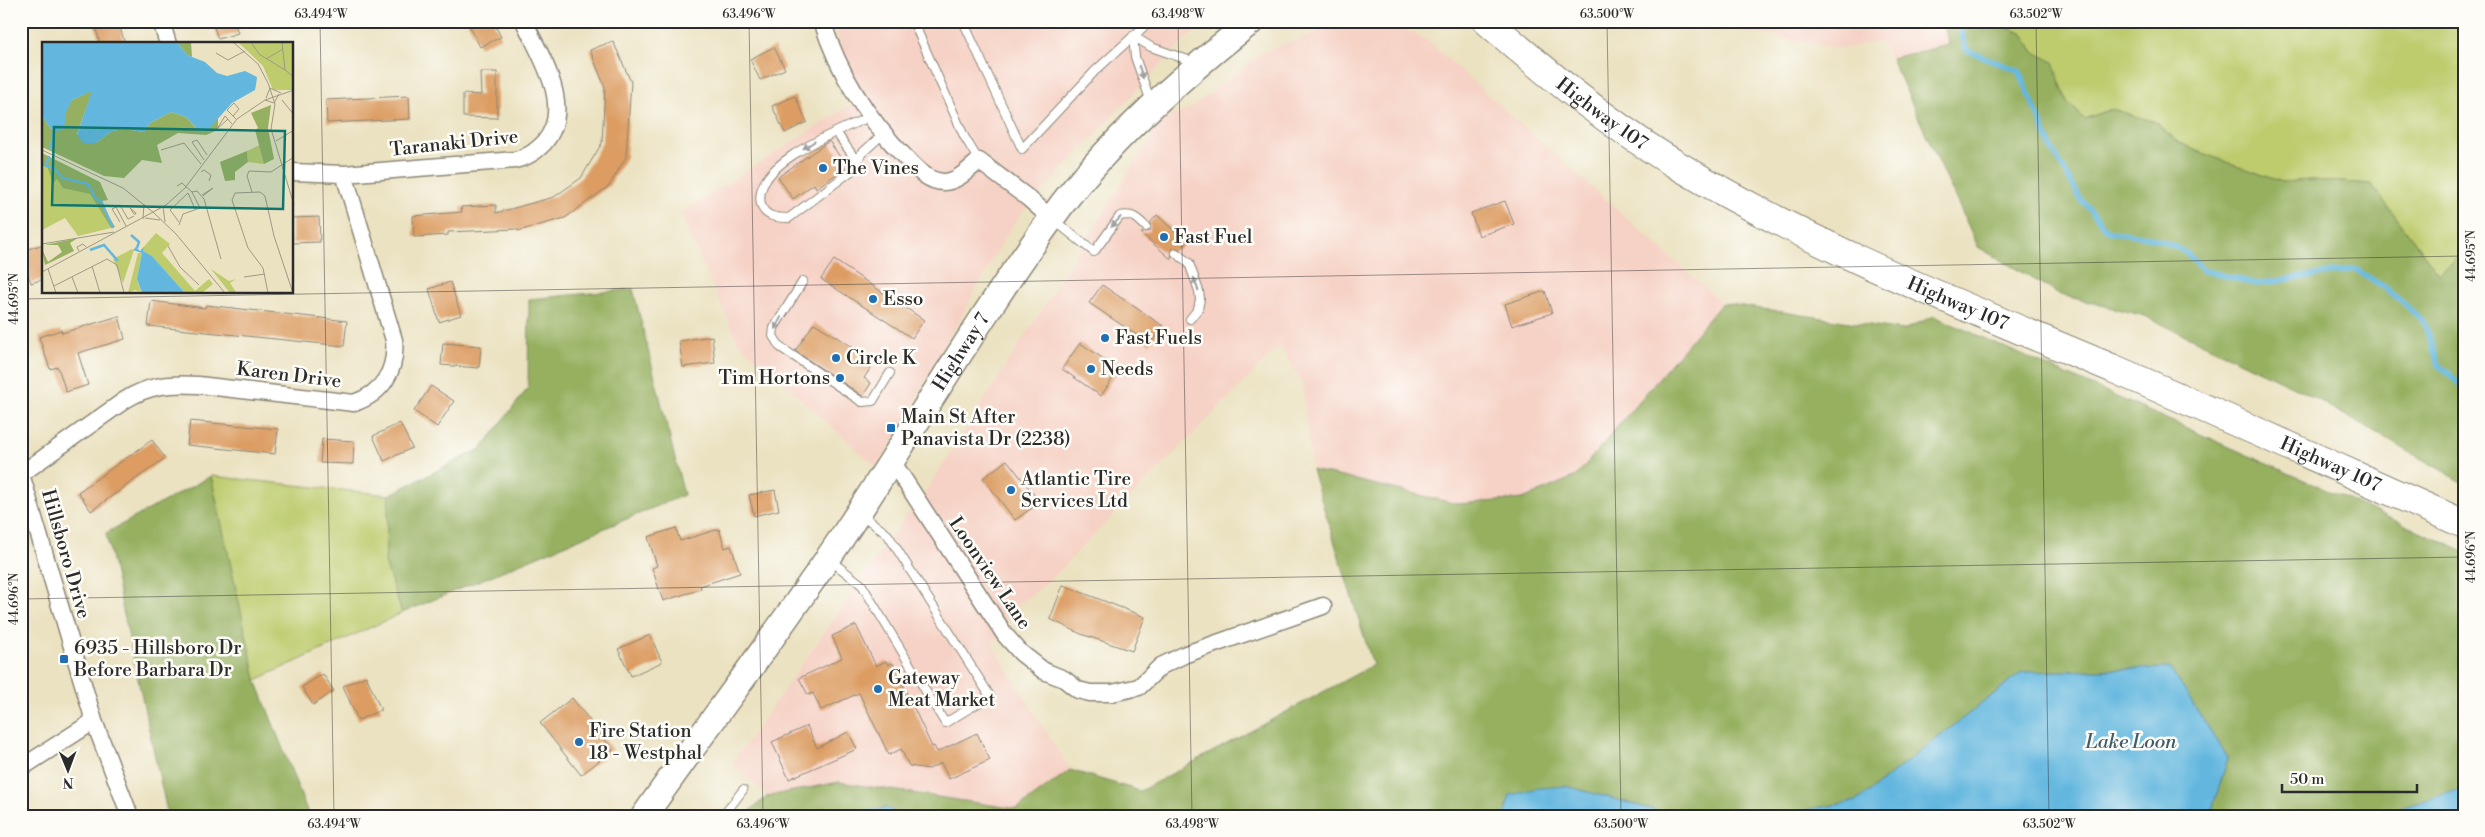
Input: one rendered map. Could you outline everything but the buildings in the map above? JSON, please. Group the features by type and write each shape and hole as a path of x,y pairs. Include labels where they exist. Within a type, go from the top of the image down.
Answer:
{"highway":[{"name":"Highway 107","path":"1489,24 1524,54 1637,139 1676,165 1786,225 1877,269 2128,375 2464,524"}],"main road":[{"name":"Highway 7","path":"644,816 827,558 892,461 929,401 1052,219 1092,170 1152,106 1198,64 1252,21"}],"street":[{"path":"161,21 167,42"},
{"name":"Taranaki Drive","path":"294,172 344,174 515,160 531,155 547,139 555,122 556,106 552,84 524,21"},
{"path":"822,21 839,64 870,117 923,174 935,181 942,182 956,179 979,161 1028,198 1052,219"},
{"name":"Karen Drive","path":"21,474 140,390 155,386 177,383 343,402 362,400 381,386 392,370 395,350 394,340 344,174"},
{"name":"Loonview Lane","path":"892,461 1005,635 1020,653 1044,671 1064,679 1078,690 1112,693 1139,687 1161,666 1186,654 1323,606"},
{"name":"Hillsboro Drive","path":"21,474 94,721 130,816"},
{"path":"21,768 94,721"}],"lane":[{"path":"913,21 964,136 979,161"},
{"path":"963,21 1022,149 1095,71 1150,21"},
{"path":"1133,36 1151,47 1198,64"},
{"path":"1133,36 1135,57 1152,106"},
{"path":"870,117 815,141 770,174 762,187 760,199 762,207 768,215 777,218 789,218 854,169 861,154 884,134"},
{"path":"836,132 858,163"},
{"path":"1052,219 1094,252 1120,216 1128,214 1136,217 1146,227"},
{"path":"1176,253 1189,263 1199,291 1198,309 1190,318"},
{"path":"803,281 774,328 773,336 780,347 862,402 873,401 890,373"},
{"path":"827,558 862,586 945,723 990,696 888,535 858,512"},
{"path":"723,816 743,790"}],"shaded area":[{"path":"833,21 1213,21 1185,39 1021,214 1005,237 878,468 738,342 680,214 864,96 848,71"},
{"path":"1348,21 1385,21 1425,39 1722,303 1576,476 1523,499 1458,504 1312,470 1302,383 1280,345 1049,581 1012,610 993,646 1070,770 1017,809 839,782 768,796 732,764 904,519 920,501 1152,136 1144,127 1191,108 1263,52"},
{"path":"1689,21 1943,21 1949,45 1891,58 1879,41 1842,49"}],"green space":[{"path":"1943,21 1993,21 2023,34 2033,51 2053,62 2067,102 2085,119 2112,109 2155,122 2177,141 2194,150 2282,182 2312,180 2371,184 2439,274 2464,252 2464,483 2304,392 2145,316 2061,295 1978,247 1891,58 1949,45"},
{"path":"1993,21 2464,21 2464,252 2439,274 2371,184 2312,180 2282,182 2194,150 2177,141 2155,122 2112,109 2085,119 2067,102 2052,62 2033,51 2023,34"},
{"path":"633,289 684,495 402,613 385,563 389,495 482,448 528,388 529,299"},
{"path":"1722,303 1903,330 1934,316 2464,551 2464,788 2378,816 2210,816 2228,758 2170,668 2022,672 1857,801 1771,816 1677,816 1566,786 1506,813 1504,816 905,816 885,808 844,816 743,816 768,796 839,782 1017,809 1070,770 1140,791 1373,665 1312,470 1458,504 1523,499 1576,476"},
{"path":"211,476 389,495 385,563 402,613 256,680"},
{"path":"211,476 256,680 309,816 168,816 106,533"}],"water":[{"name":"Lake Loon","path":"2170,668 2228,758 2210,816 1771,816 1857,801 2022,672"},
{"path":"1566,786 1677,816 1504,816 1510,795 1538,788"},
{"path":"2464,788 2464,816 2378,816 2378,815"},
{"path":"885,808 905,816 844,816 845,815"}],"waterway":[{"path":"1959,21 1966,50 2019,71 2053,151 2080,198 2109,232 2160,240 2184,252 2202,270 2257,284 2355,269 2386,288 2423,321 2439,365 2464,388"}],"place":[{"name":"The Vines","path":"823,168"},
{"name":"Fast Fuel","path":"1164,237"},
{"name":"Esso","path":"873,299"},
{"name":"Fast Fuels","path":"1105,338"},
{"name":"Circle K","path":"836,358"},
{"name":"Needs","path":"1091,369"},
{"name":"Tim Hortons","path":"840,378"},
{"name":"Main St After Panavista Dr (2238)","path":"891,428"},
{"name":"Atlantic Tire Services Ltd","path":"1011,490"},
{"name":"6935 - Hillsboro Dr Before Barbara Dr","path":"64,659"},
{"name":"Gateway Meat Market","path":"878,689"},
{"name":"Fire Station 18 - Westphal","path":"579,742"}]}
